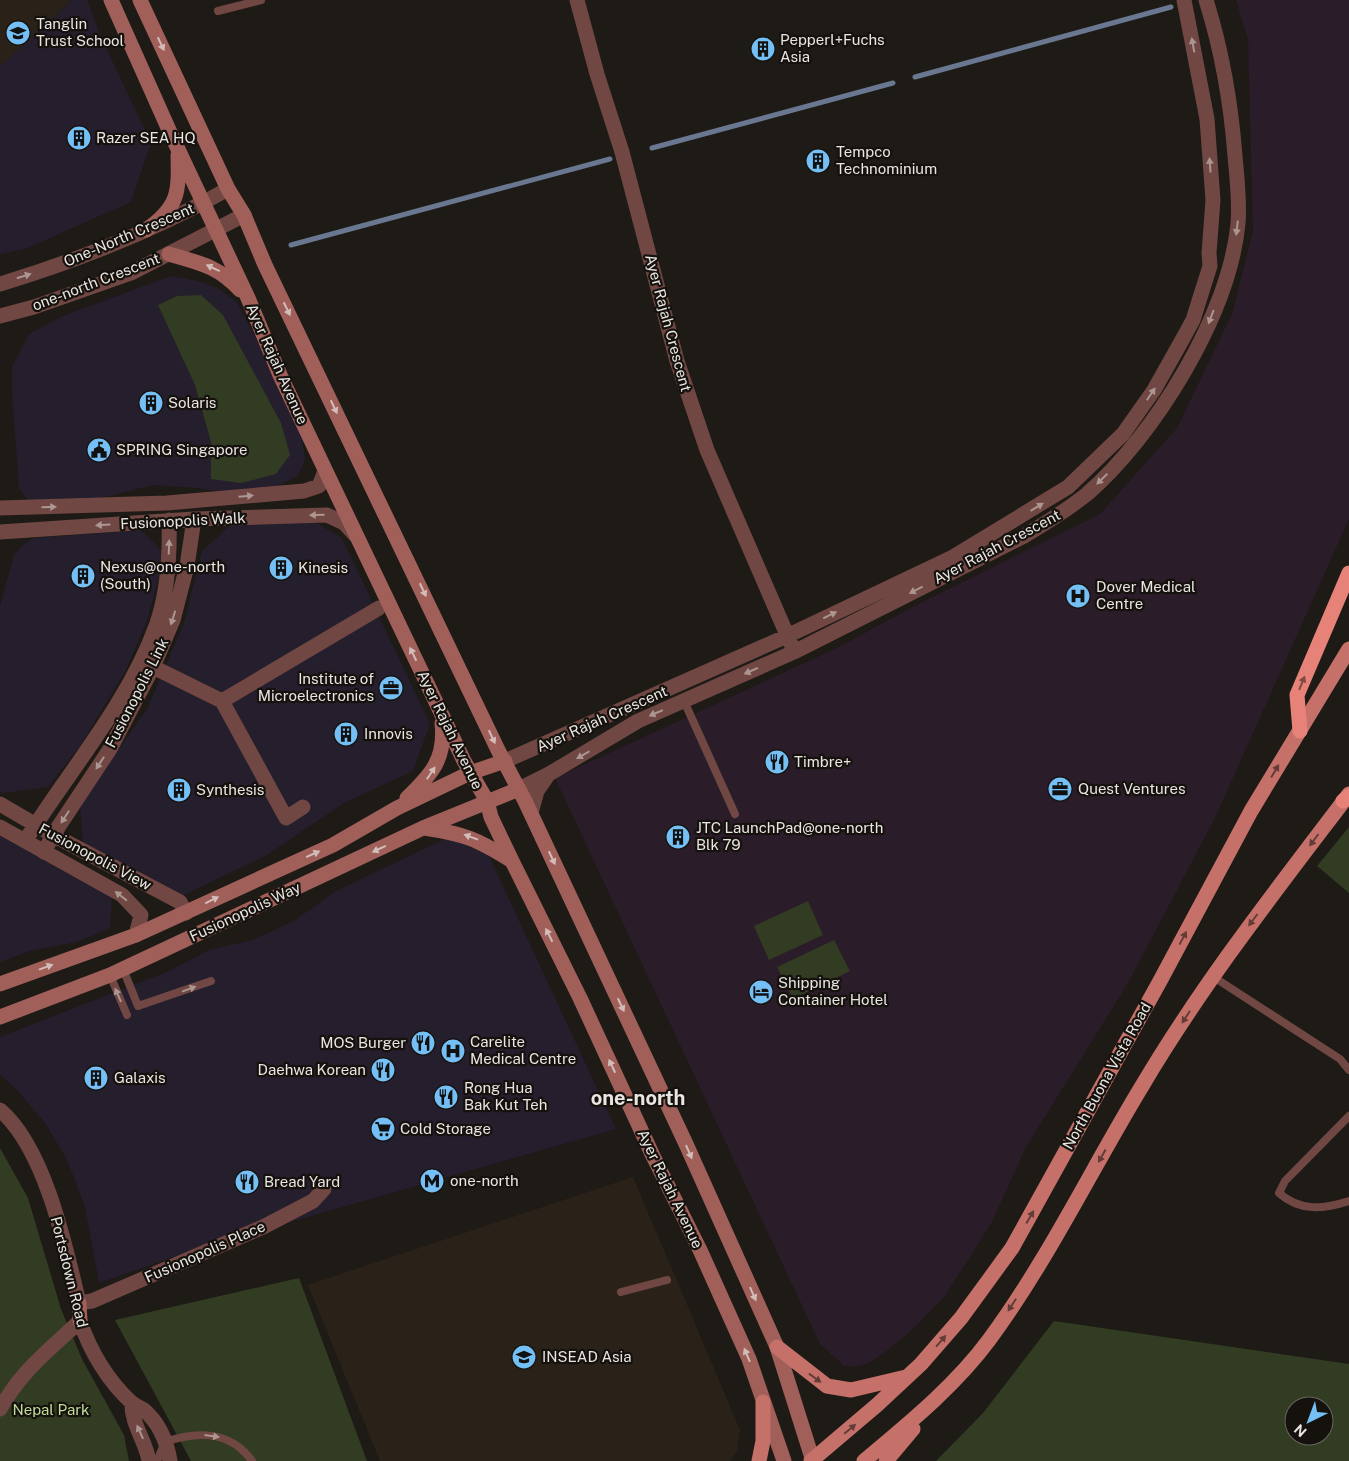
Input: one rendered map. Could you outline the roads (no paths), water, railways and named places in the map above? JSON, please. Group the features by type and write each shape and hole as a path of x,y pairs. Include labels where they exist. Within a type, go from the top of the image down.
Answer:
{"highway":[{"path":"1300,731 1297,695 1349,573"}],"main road":[{"name":"North Buona Vista Road","path":"812,1461 908,1377 961,1318 1012,1248 1160,981 1251,811 1349,649"},
{"path":"886,1461 989,1340 1039,1265 1142,1086 1212,976 1347,797"},
{"path":"777,1347 827,1386 851,1390 908,1377"},
{"path":"864,1461 948,1387"},
{"path":"759,1461 763,1441 763,1402"}],"street":[{"name":"Ayer Rajah Avenue","path":"111,0 178,148 205,202 280,375 441,714 470,773 487,801 491,817 512,862 580,998 700,1250 749,1359 784,1461"},
{"name":"Ayer Rajah Avenue","path":"140,0 228,189 244,215 265,265 531,813 686,1144 777,1347 812,1461"},
{"name":"Ayer Rajah Crescent","path":"577,0 597,74 624,158 676,361 707,450 795,651"},
{"name":"Ayer Rajah Crescent","path":"470,773 506,761 787,636 953,557 1049,500 1068,487 1108,451 1123,434 1154,390 1192,320 1210,266 1208,253 1213,200 1207,120 1184,0"},
{"name":"Ayer Rajah Crescent","path":"487,801 549,774 638,721 795,651 1011,542 1058,515 1086,494 1114,468 1173,391 1209,323 1234,254 1238,224 1238,191 1227,86 1206,0"},
{"path":"146,230 167,211 179,189 178,148"},
{"name":"One-North Crescent","path":"0,284 100,250 205,202 228,189"},
{"name":"one-north Crescent","path":"0,316 34,307 131,272 244,215"},
{"path":"169,254 203,264 226,274 248,298"},
{"name":"Fusionopolis Walk","path":"0,508 167,503 304,491 319,486 326,471"},
{"name":"Fusionopolis Walk","path":"0,532 169,520 327,515 344,523 357,538"},
{"name":"Fusionopolis Link","path":"44,852 110,748 153,667 173,620 187,566 194,519"},
{"name":"Fusionopolis Link","path":"25,842 117,703 135,671 156,625 168,574 169,520"},
{"path":"222,701 379,608"},
{"path":"153,667 222,701 286,818 303,807"},
{"path":"398,808 432,774 440,755 444,738 441,714"},
{"name":"Fusionopolis Way","path":"0,984 136,935 186,913 333,845 398,808 470,773"},
{"path":"531,813 537,791 549,774"},
{"name":"Fusionopolis Way","path":"0,1017 116,972 423,828 487,801"},
{"name":"Fusionopolis View","path":"0,804 53,836 180,902 186,913"},
{"name":"Fusionopolis View","path":"2,828 122,895 141,914 136,935"},
{"path":"423,828 466,835 481,841 512,862"},
{"name":"Portsdown Road","path":"0,1110 26,1142 48,1192 65,1243 79,1304 80,1321 89,1347 132,1403 144,1410 160,1430 170,1461"},
{"name":"Fusionopolis Place","path":"79,1304 92,1301 263,1227 313,1201 324,1189"},
{"path":"0,1409 31,1365 60,1342 80,1321"},
{"path":"60,1342 89,1347"},
{"name":"Portsdown Road","path":"132,1403 132,1414 142,1437 149,1461"}],"lane":[{"path":"218,11 261,0"},
{"path":"684,702 736,814"},
{"path":"2,828 8,836 68,871 77,870"},
{"path":"116,972 138,1006 211,981"},
{"path":"116,972 127,1015"},
{"path":"1212,976 1340,1059 1349,1070"},
{"path":"1349,1116 1286,1180 1279,1193 1290,1203 1305,1206 1328,1208 1349,1201"},
{"path":"621,1292 667,1280"},
{"path":"157,1461 165,1442 183,1436 206,1435 227,1439 244,1449 252,1461"}],"waterway":[{"path":"915,77 1171,7"},
{"path":"652,148 893,83"},
{"path":"291,245 610,159"}],"place":[{"name":"Tanglin Trust School","path":"18,33"},
{"name":"Pepperl+Fuchs Asia","path":"763,49"},
{"name":"Razer SEA HQ","path":"79,138"},
{"name":"Tempco Technominium","path":"818,161"},
{"name":"Solaris","path":"151,403"},
{"name":"SPRING Singapore","path":"99,450"},
{"name":"Kinesis","path":"281,568"},
{"name":"Nexus@one-north (South)","path":"83,576"},
{"name":"Dover Medical Centre","path":"1078,596"},
{"name":"Institute of Microelectronics","path":"391,688"},
{"name":"Innovis","path":"346,734"},
{"name":"Timbre+","path":"777,762"},
{"name":"Quest Ventures","path":"1060,789"},
{"name":"Synthesis","path":"179,790"},
{"name":"JTC LaunchPad@one-north Blk 79","path":"678,837"},
{"name":"Shipping Container Hotel","path":"761,992"},
{"name":"MOS Burger","path":"423,1043"},
{"name":"Carelite Medical Centre","path":"453,1051"},
{"name":"Daehwa Korean","path":"383,1070"},
{"name":"Galaxis","path":"96,1078"},
{"name":"Rong Hua Bak Kut Teh","path":"446,1097"},
{"name":"Cold Storage","path":"383,1129"},
{"name":"one-north","path":"432,1181"},
{"name":"Bread Yard","path":"247,1182"},
{"name":"INSEAD Asia","path":"524,1357"}],"district":[{"name":"one-north","path":"638,1098"}],"park label":[{"name":"Nepal Park","path":"51,1410"}]}
